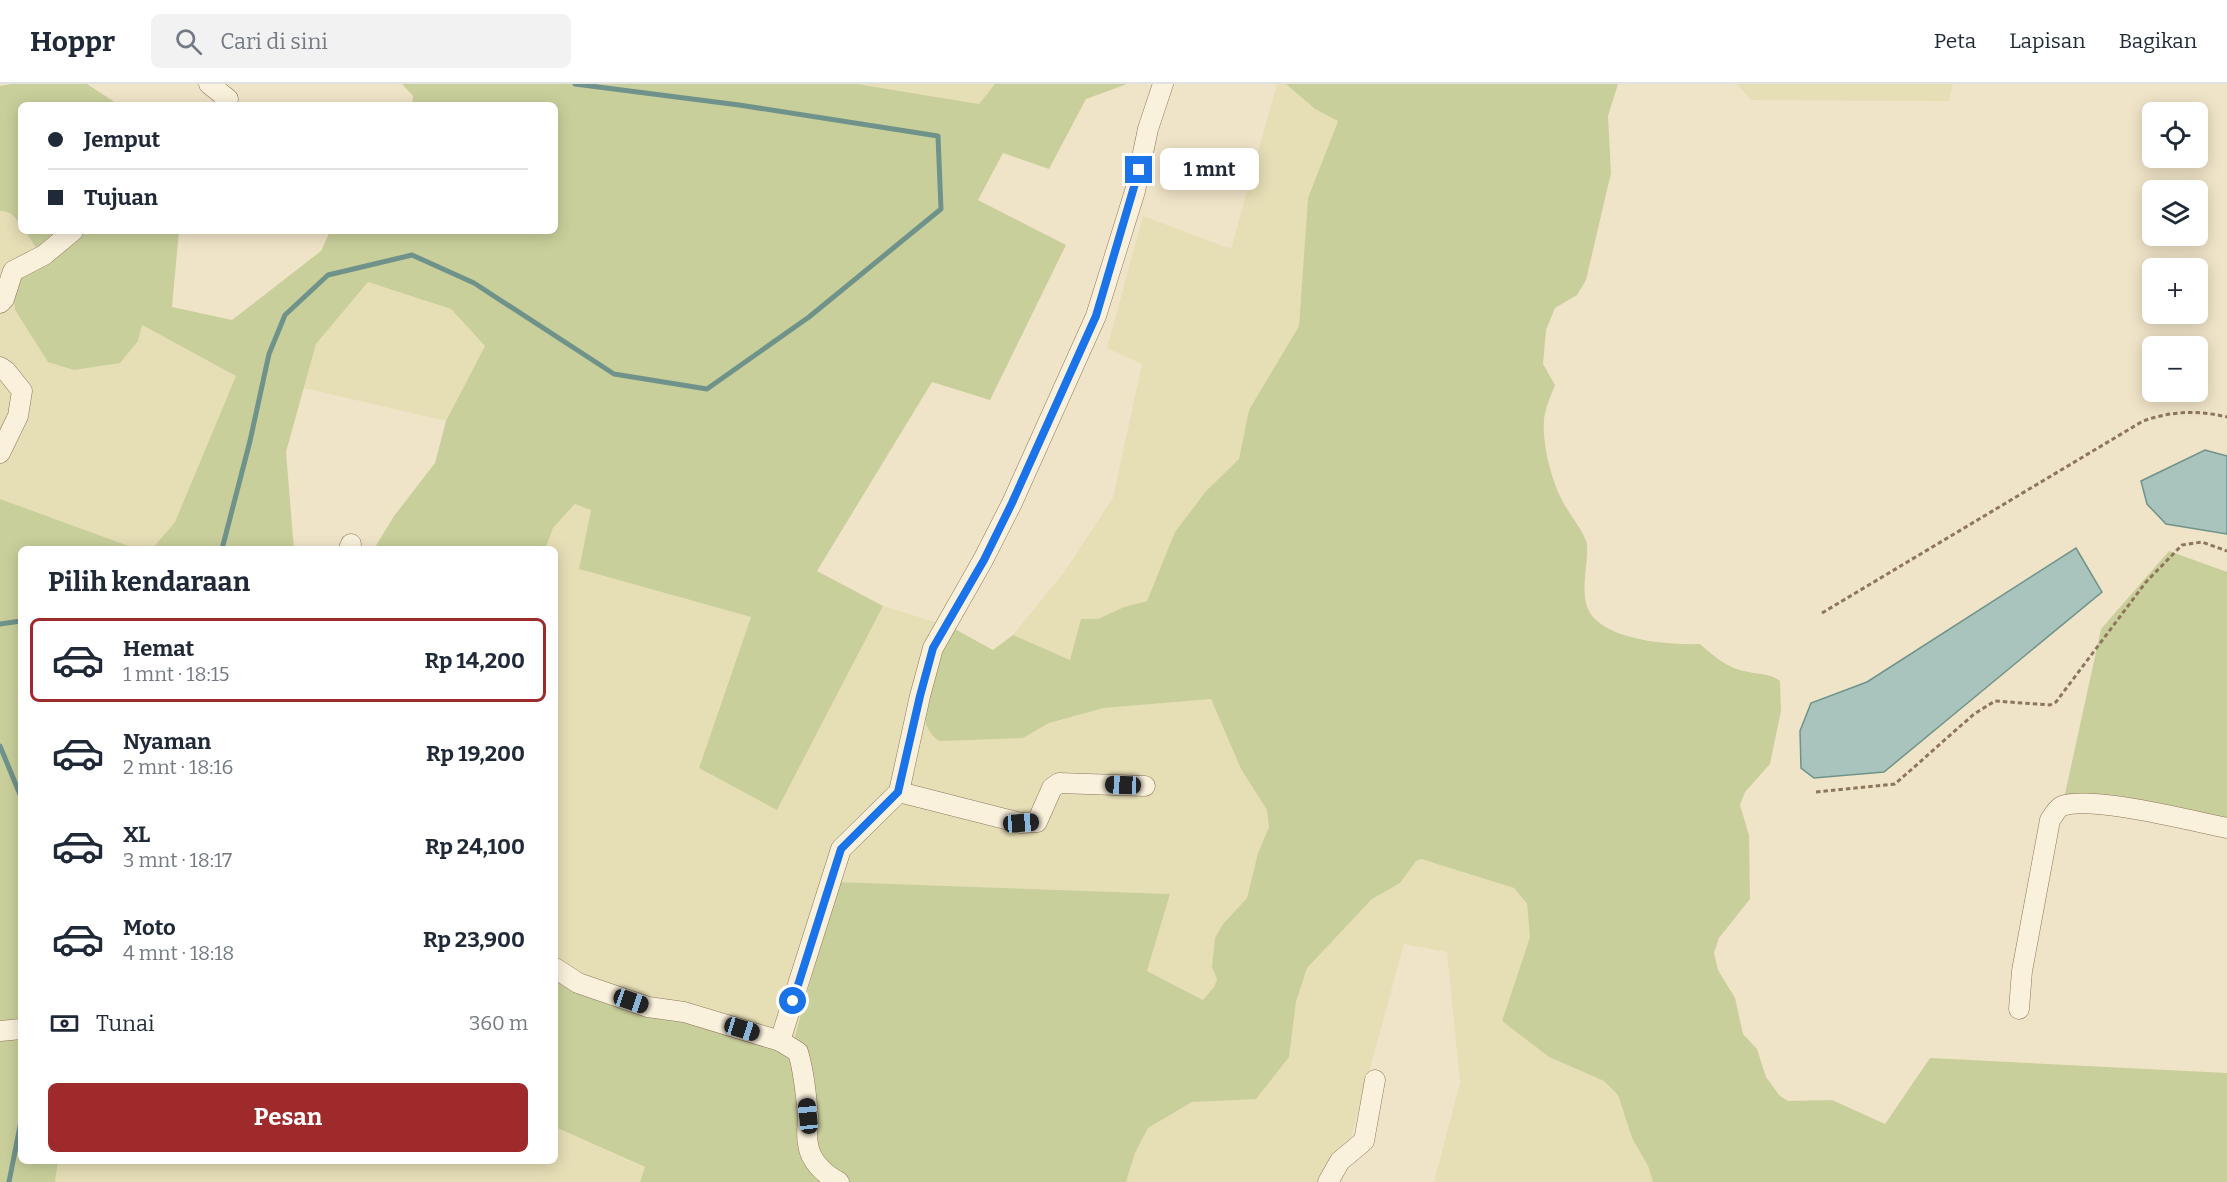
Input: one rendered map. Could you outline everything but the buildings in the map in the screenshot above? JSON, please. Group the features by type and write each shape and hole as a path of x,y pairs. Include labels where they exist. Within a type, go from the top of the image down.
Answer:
{"street":[{"path":"209,84 228,99 226,102"},
{"path":"780,1041 841,849 898,792 933,648 984,560 1012,503 1096,316 1135,191 1148,129 1163,84"},
{"path":"0,303 4,299 13,271 44,255 69,234"},
{"path":"0,368 6,371 22,391 18,416 0,453"},
{"path":"898,792 1021,823 1037,822 1052,788 1059,783 1145,786"},
{"path":"2019,1009 2022,971 2050,820 2059,807 2077,802 2112,805 2227,828"},
{"path":"558,970 578,983 648,1007 684,1011 780,1041 798,1052 808,1116 808,1145 817,1164 831,1178 839,1182"},
{"path":"1328,1182 1340,1161 1364,1141 1375,1080"}],"path":[{"path":"1822,614 2143,422 2164,414 2187,411 2227,417"},
{"path":"1816,792 1895,784 1974,714 1995,701 2050,705 2056,702 2146,582 2182,544 2202,542 2227,551"}],"shaded area":[{"path":"857,84 995,84 979,104"},
{"path":"1277,84 1286,84 1315,109 1338,120 1308,198 1299,326 1249,410 1239,459 1206,491 1175,532 1147,601 1124,607 1098,619 1081,620 1070,660 1013,635 1065,571 1113,498 1142,364 1107,348 1143,216 1231,249"},
{"path":"1737,84 1953,84 1949,101 1751,100"},
{"path":"0,211 7,211 18,220 18,234 27,234 37,249 12,283 15,310 48,362 141,325 237,376 175,522 155,546 129,546 0,499"},
{"path":"368,282 451,309 485,346 446,421 304,388 316,344"},
{"path":"576,504 591,510 579,569 751,617 699,768 777,809 883,606 951,627 1023,738 1049,723 1104,708 1211,699 1241,769 1267,810 1269,827 1258,853 1247,898 1223,924 1217,979 1214,987 1204,1000 1147,971 1170,894 838,882 793,1043 558,972 558,546 546,546 553,528"},
{"path":"1421,859 1514,888 1527,905 1530,937 1502,1021 1549,1057 1604,1081 1618,1095 1632,1138 1648,1166 1653,1182 1434,1182 1460,1083 1447,952 1404,944 1339,1182 1126,1182 1135,1153 1148,1128 1192,1102 1256,1098 1289,1057 1296,1002 1307,968 1372,899 1400,883 1416,860"},
{"path":"558,1128 645,1168 640,1182 55,1182 58,1164 558,1164"}],"green space":[{"path":"87,84 114,102 18,102 18,221 10,213 0,211 0,86"},
{"path":"402,84 857,84 979,104 995,84 1127,84 1086,99 1049,169 1003,153 978,200 1066,245 990,400 932,382 817,571 883,606 777,810 699,768 751,617 579,569 591,510 575,504 553,528 546,546 376,546 394,516 435,463 446,421 485,346 451,309 368,282 316,344 286,452 294,546 155,546 175,522 236,376 142,325 138,341 120,363 74,370 48,362 15,310 12,283 37,249 27,234 179,234 172,307 232,320 321,251 329,234 558,234 558,102 412,102 413,96"},
{"path":"1286,84 1618,84 1608,116 1611,173 1586,280 1577,295 1555,308 1546,330 1543,364 1555,385 1544,420 1546,452 1564,504 1586,540 1586,603 1595,619 1630,637 1674,644 1700,644 1728,665 1769,675 1780,681 1781,711 1770,764 1745,792 1740,805 1749,835 1750,899 1719,938 1714,953 1718,970 1735,998 1743,1034 1757,1049 1766,1077 1780,1096 1788,1101 1832,1100 1885,1124 1930,1058 2227,1073 2227,1182 1653,1182 1648,1166 1632,1138 1618,1095 1604,1081 1549,1057 1502,1021 1530,937 1527,904 1514,888 1421,859 1416,861 1400,883 1372,899 1307,968 1296,1002 1289,1057 1256,1099 1192,1102 1148,1128 1135,1153 1126,1182 640,1182 645,1167 558,1128 558,972 793,1043 838,882 1170,894 1147,971 1203,1000 1214,987 1217,979 1212,967 1215,938 1223,924 1247,898 1258,853 1269,827 1267,810 1241,769 1211,699 1104,708 1049,723 1023,738 940,741 928,729 926,715 951,627 993,650 1013,635 1070,660 1081,619 1098,619 1124,607 1147,601 1175,532 1206,491 1239,459 1249,410 1299,326 1308,198 1338,121 1315,109"},
{"path":"0,499 129,546 18,546 18,1164 58,1164 55,1182 0,1182"},
{"path":"2169,551 2227,572 2227,825 2063,803 2101,629"}],"water":[{"path":"2205,450 2227,456 2227,534 2166,524 2147,504 2141,481"},
{"path":"2076,548 2102,592 1884,772 1814,778 1801,768 1800,731 1811,703 1867,682"}],"waterway":[{"path":"223,546 250,441 269,354 285,315 328,275 412,255 474,283 614,374 707,389 809,317 941,209 938,136 739,105 575,84"},
{"path":"0,624 18,621"},
{"path":"0,746 18,790"},
{"path":"9,1182 18,1136"}],"route":[{"path":"793,1001 841,849 885,808 898,792 933,648 984,560 1012,503 1096,316 1135,191 1139,170"}]}
